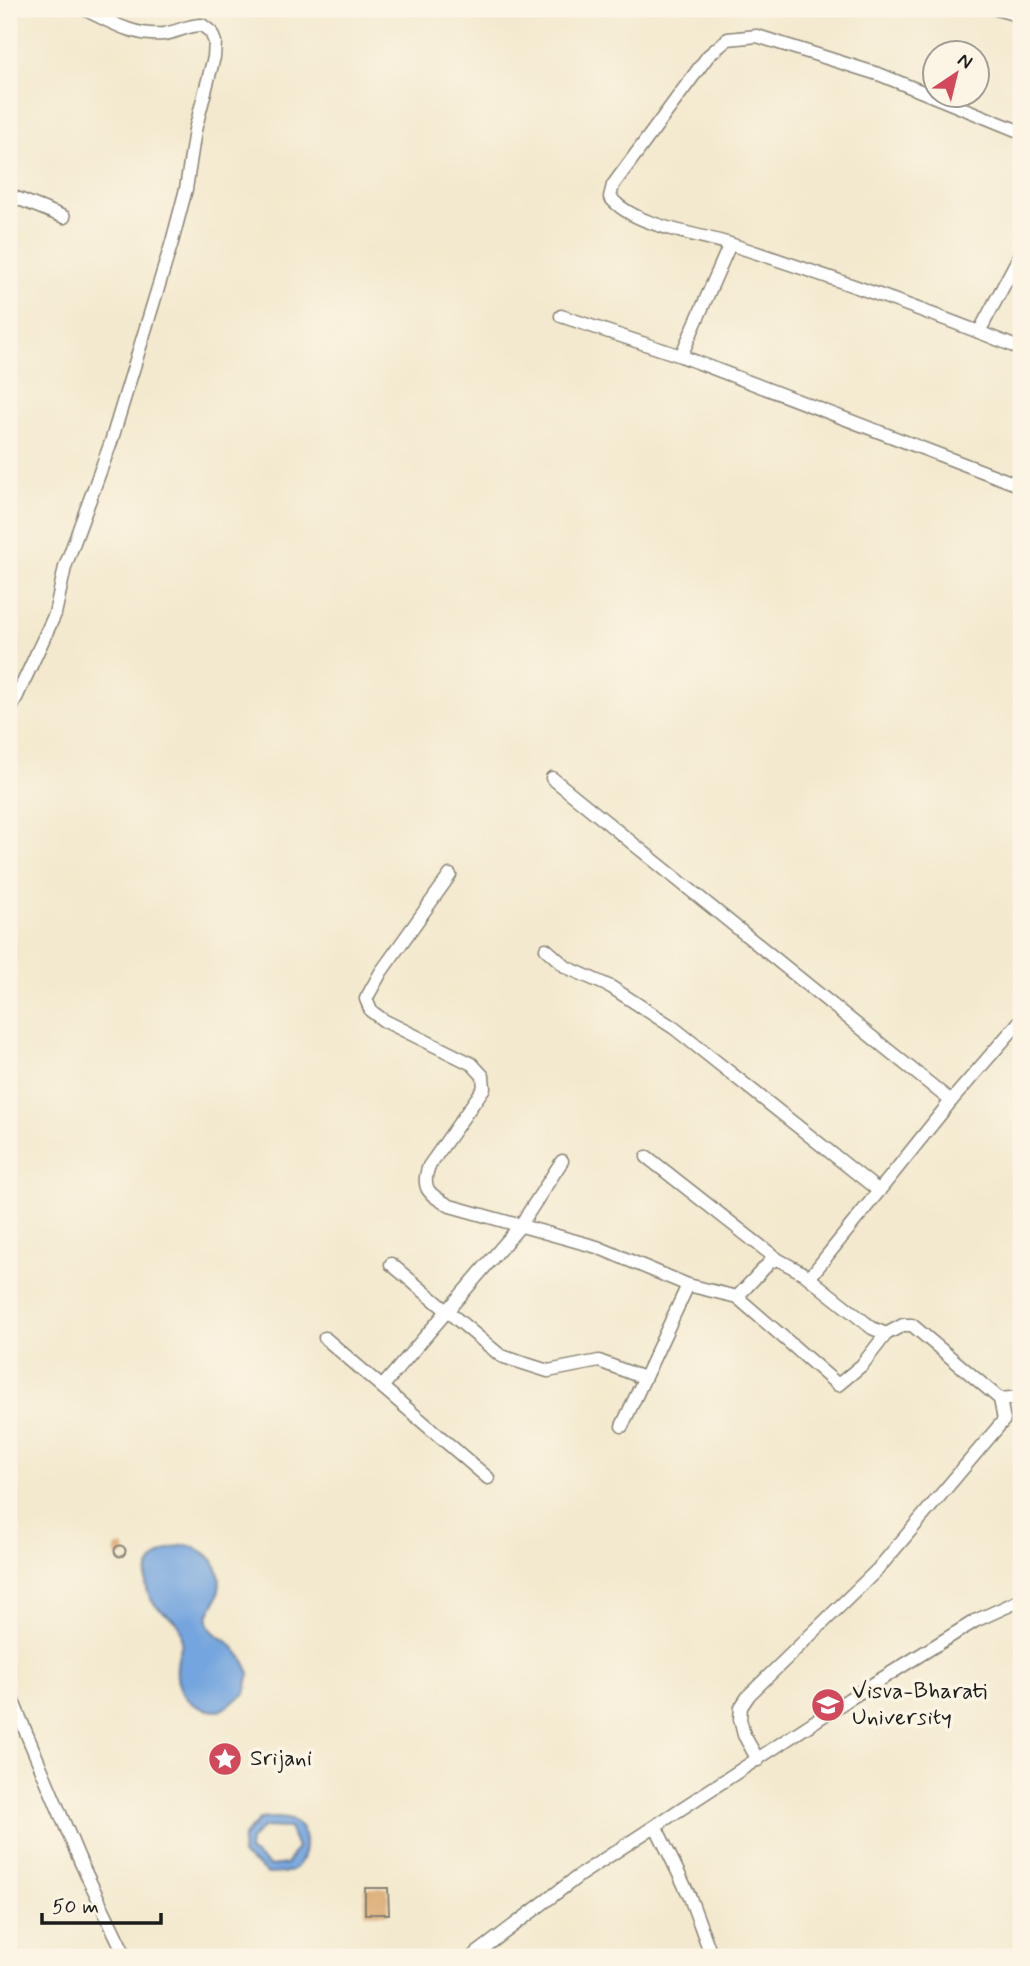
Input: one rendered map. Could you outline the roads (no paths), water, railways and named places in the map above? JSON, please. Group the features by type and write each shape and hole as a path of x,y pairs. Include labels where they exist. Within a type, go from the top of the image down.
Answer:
{"street":[{"path":"9,713 55,614 65,567 111,442 172,242 186,189 195,130 214,57 215,42 211,32 202,25 163,34 141,32 116,25 84,9"},
{"path":"996,9 1021,16"},
{"path":"1021,132 881,75 797,46 757,36 728,39 708,56 612,185 610,197 618,206 639,218 730,244 1021,349"},
{"path":"9,195 64,217"},
{"path":"681,356 730,244"},
{"path":"979,332 1021,253"},
{"path":"561,316 681,356 1021,486"},
{"path":"552,778 951,1101"},
{"path":"450,875 381,972 366,999 371,1011 383,1020 472,1064 483,1076 484,1088 429,1166 424,1179 425,1189 450,1206 597,1247 688,1285 737,1297 838,1385 862,1365 886,1334 903,1325 912,1325 1000,1399 1004,1420 995,1431 878,1569 745,1701 740,1718 744,1735 758,1760"},
{"path":"546,949 566,967 611,986 674,1028 879,1191"},
{"path":"810,1277 951,1101 1021,1020"},
{"path":"648,1157 777,1259 810,1277 872,1328 886,1334"},
{"path":"382,1387 520,1226 562,1161"},
{"path":"737,1297 769,1263 777,1259"},
{"path":"391,1264 485,1345 517,1363 548,1371 599,1361 644,1378"},
{"path":"622,1426 688,1285"},
{"path":"326,1338 488,1478"},
{"path":"1000,1399 1021,1397"},
{"path":"472,1957 580,1875 849,1699 975,1621 1021,1600"},
{"path":"9,1692 81,1863 126,1957"},
{"path":"656,1826 690,1895 712,1957"}],"water":[{"path":"186,1545 203,1552 215,1564 220,1579 219,1588 208,1623 214,1632 238,1652 250,1673 245,1694 220,1711 199,1707 185,1696 180,1688 177,1669 182,1642 181,1631 176,1622 155,1605 147,1590 146,1580 152,1563 166,1551"},
{"path":"260,1819 290,1820 302,1830 304,1852 294,1869 285,1873 268,1874 242,1855 243,1837","holes":["263,1827 289,1828 297,1847 287,1864 270,1866 249,1851 250,1841"]}],"place":[{"name":"Visva-Bharati University","path":"828,1705"},
{"name":"Srijani","path":"225,1759"}]}
